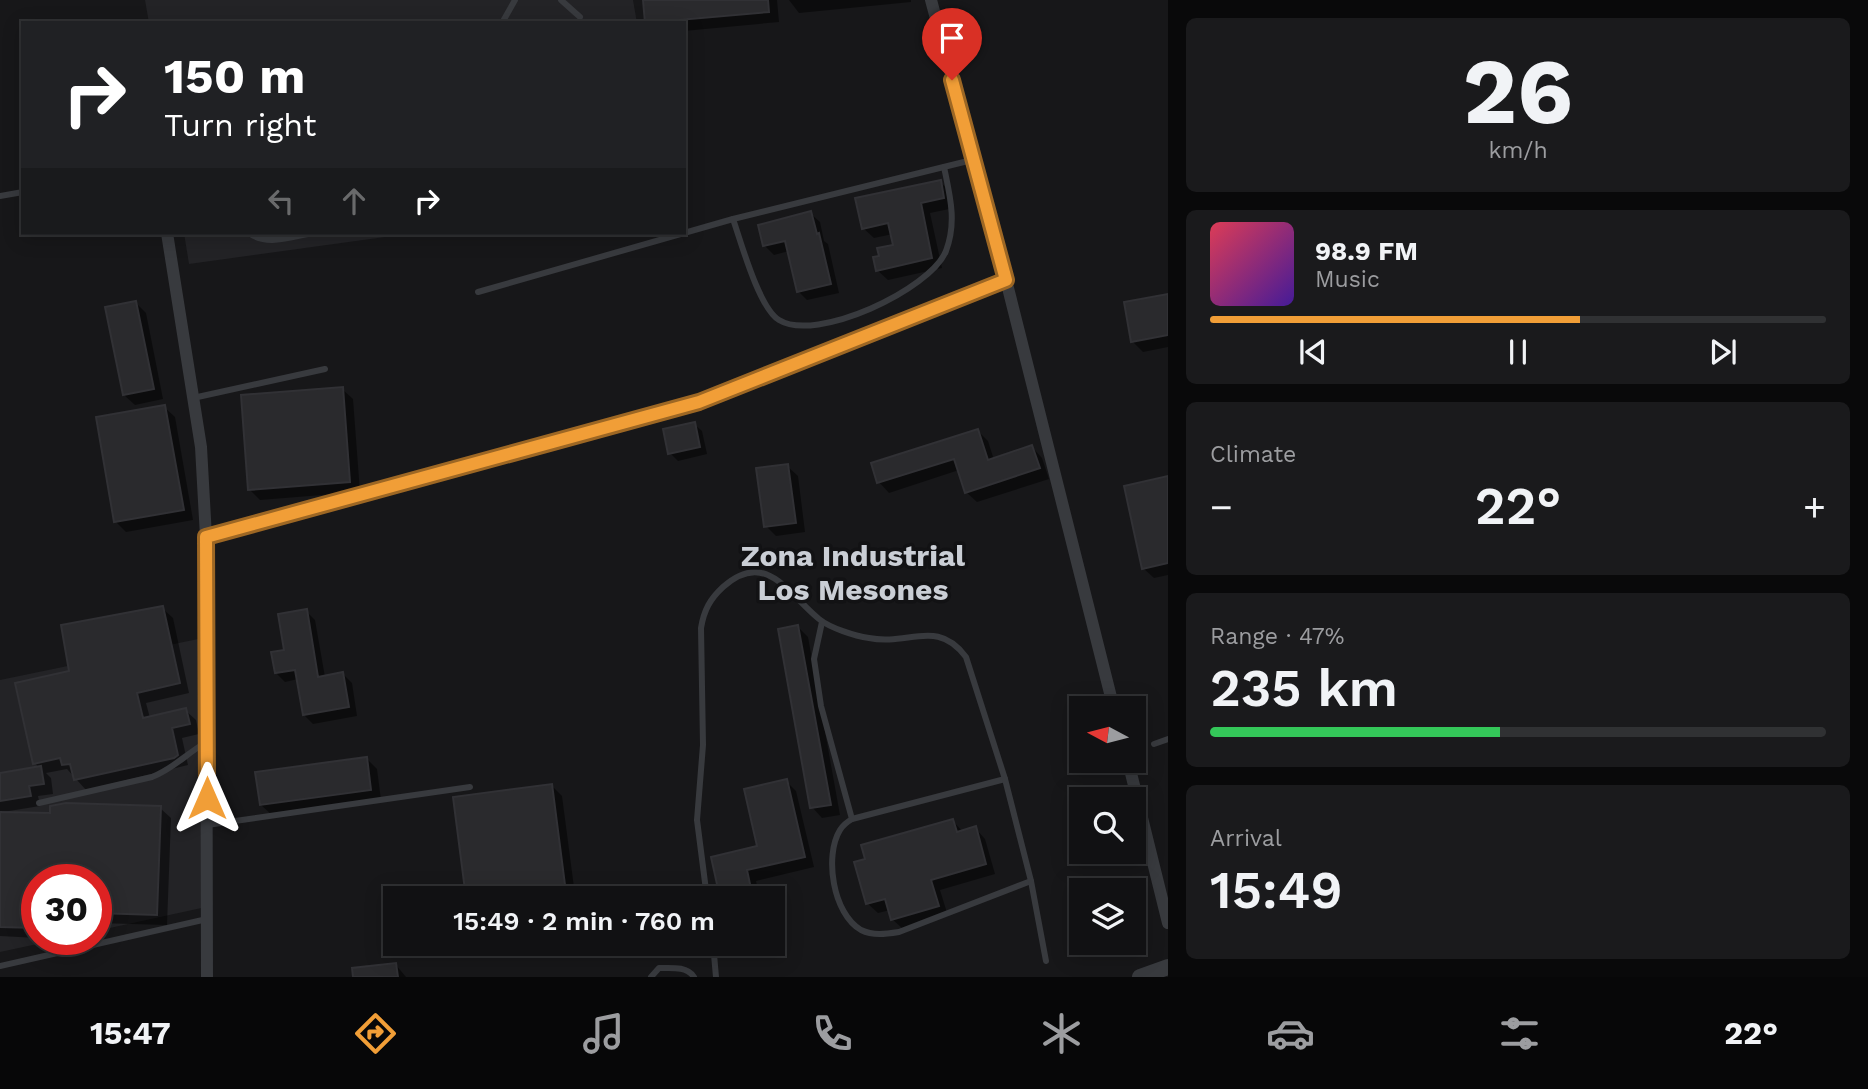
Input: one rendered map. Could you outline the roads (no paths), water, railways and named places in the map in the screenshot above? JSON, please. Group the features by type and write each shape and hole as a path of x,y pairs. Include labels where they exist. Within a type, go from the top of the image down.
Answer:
{"street":[{"path":"931,0 1006,280 1111,696"},
{"path":"167,235 201,447 206,537 207,977"},
{"path":"1131,774 1168,923"},
{"path":"1140,977 1168,967"}],"lane":[{"path":"503,21 515,0"},
{"path":"561,0 580,16"},
{"path":"686,232 972,160"},
{"path":"733,219 766,308 778,320 791,325 810,327 878,307 934,270 945,252 953,223 944,167"},
{"path":"0,196 21,192"},
{"path":"252,235 261,240 302,235"},
{"path":"478,292 677,235"},
{"path":"206,537 699,402 1006,280"},
{"path":"193,398 325,369"},
{"path":"705,886 697,820 703,745 703,613 710,599 726,584 742,575 770,575 781,581 822,622 867,638 891,640 941,636 957,645 966,657 1005,779 1031,881 1046,961"},
{"path":"822,622 814,659 821,705 852,819"},
{"path":"1154,744 1168,739"},
{"path":"39,803 152,777 167,771 188,753 207,742"},
{"path":"1005,779 852,819 841,827 835,840 831,855 832,874 848,919 862,930 879,935 899,932 1031,881"},
{"path":"207,825 470,787"},
{"path":"0,966 207,919"},
{"path":"714,956 716,977"},
{"path":"651,977 659,968 688,970 694,977"},
{"path":"673,968 674,977"}],"district":[{"name":"Zona Industrial Los Mesones","path":"853,572"}]}
